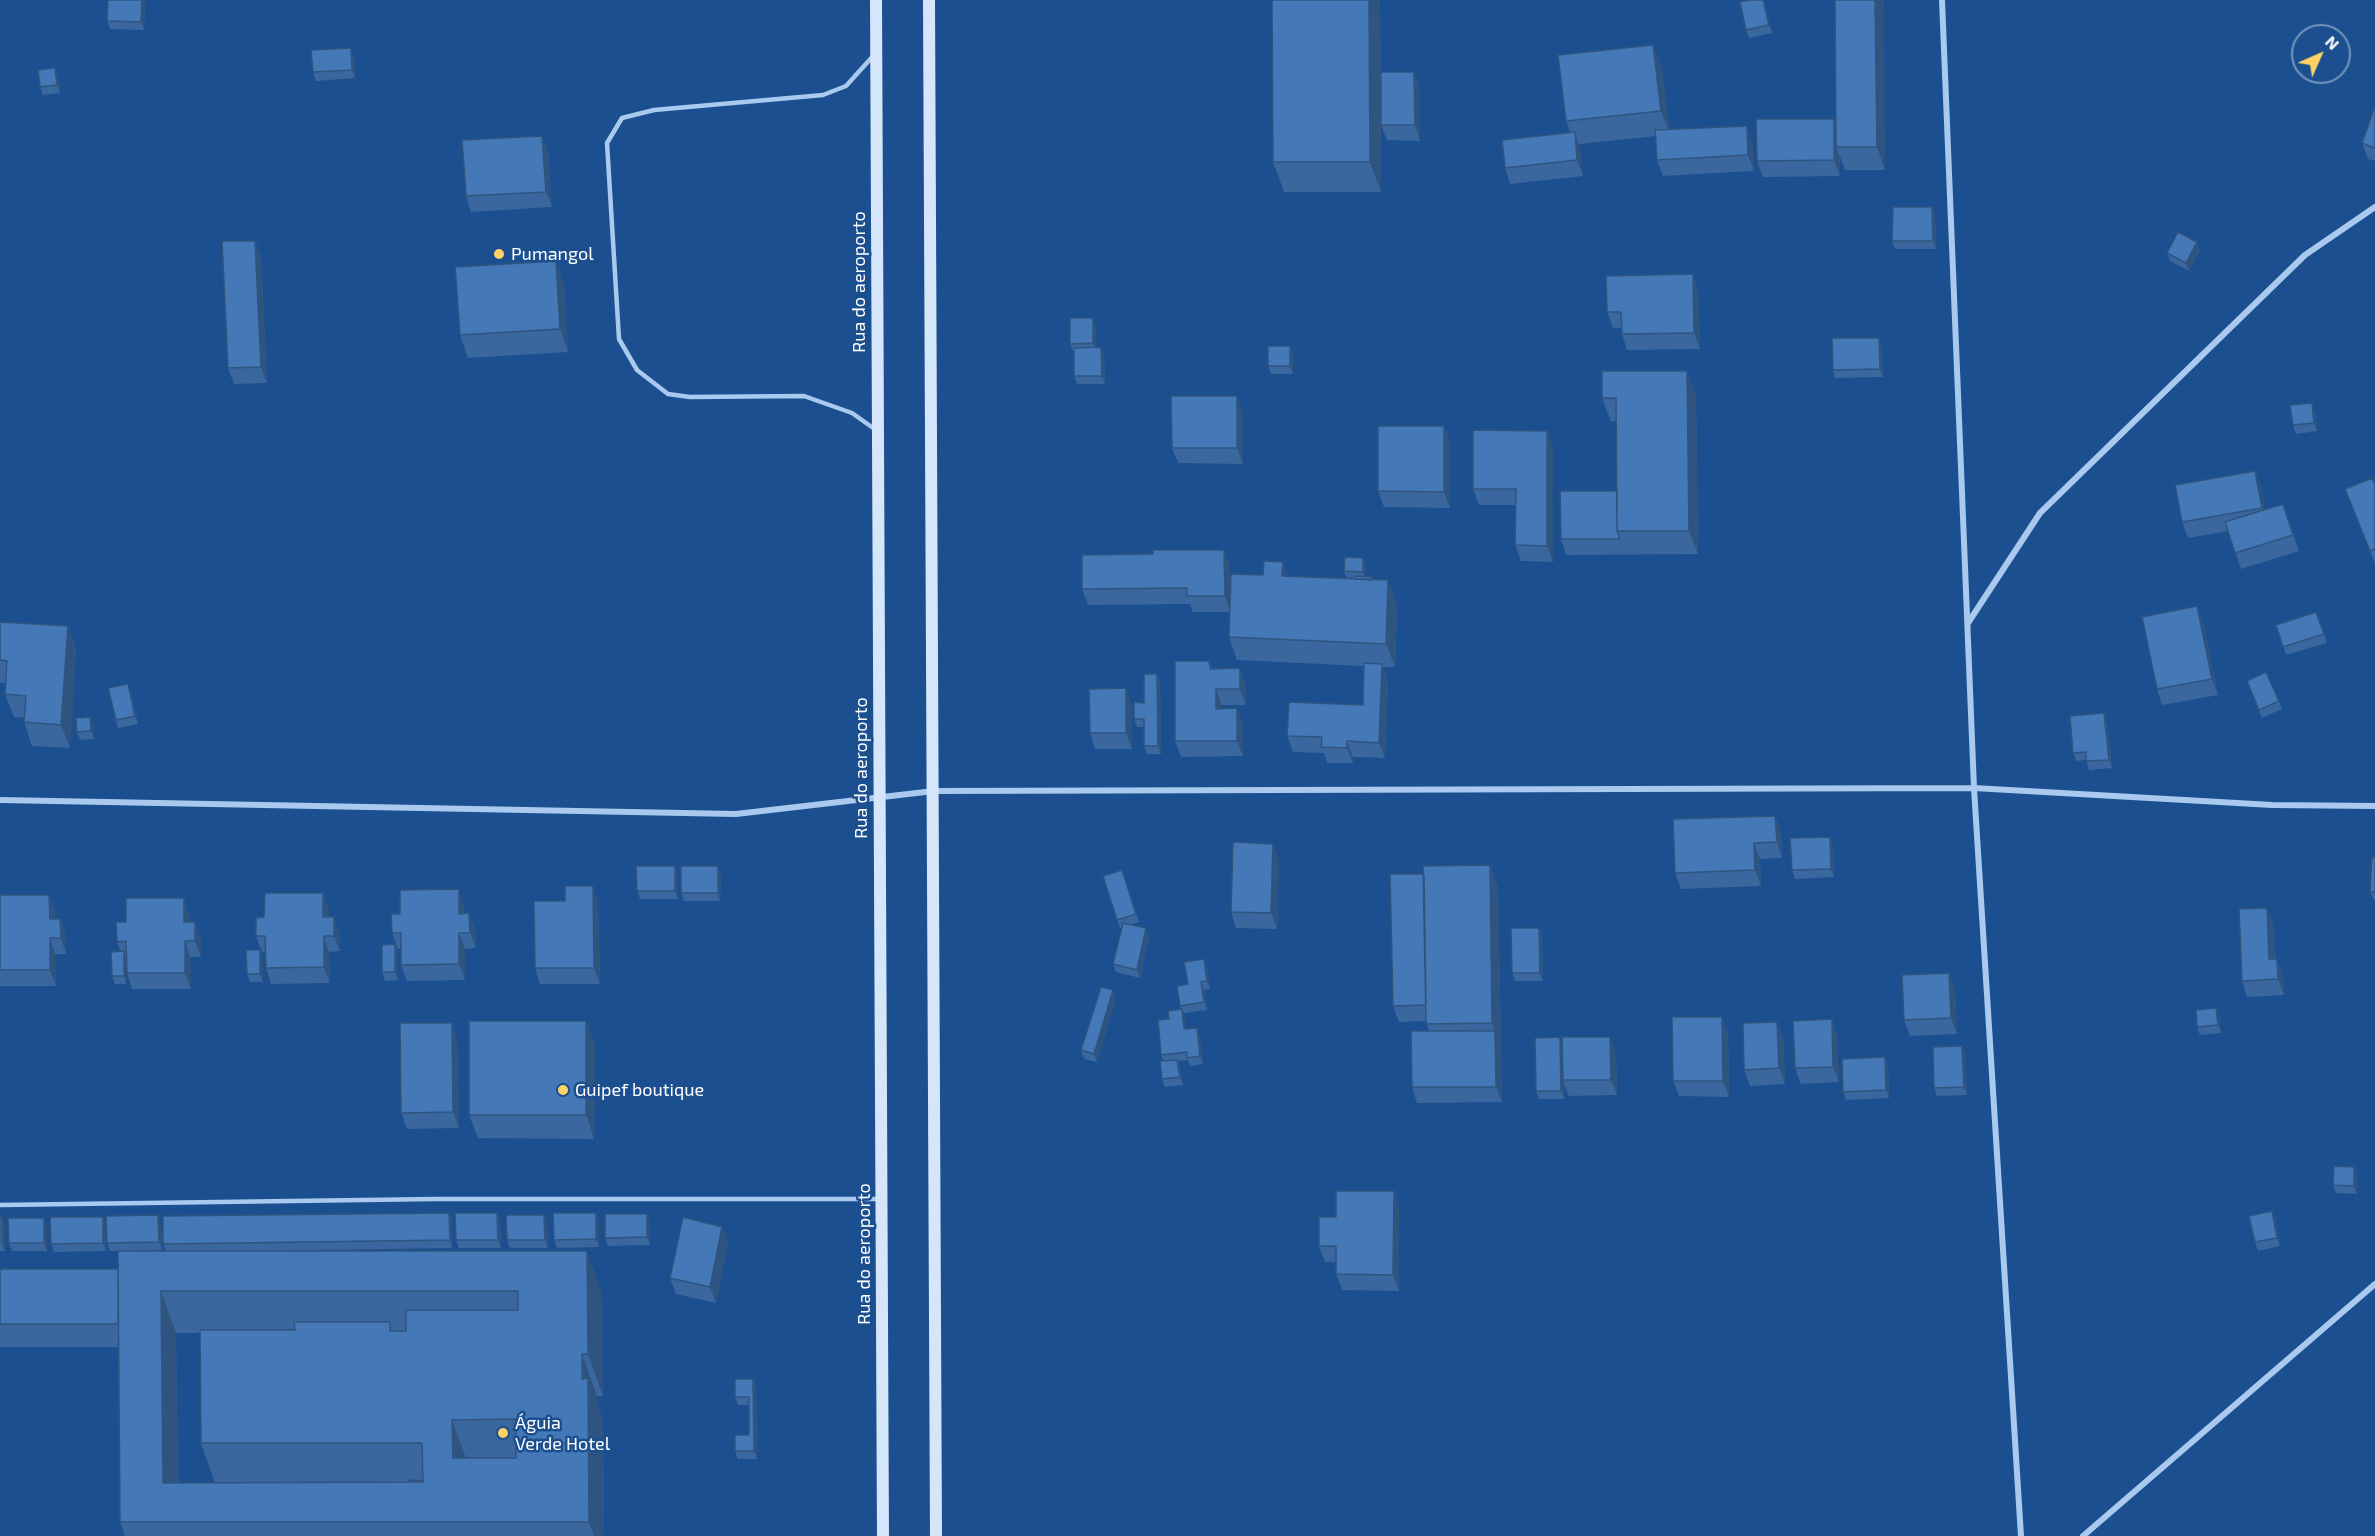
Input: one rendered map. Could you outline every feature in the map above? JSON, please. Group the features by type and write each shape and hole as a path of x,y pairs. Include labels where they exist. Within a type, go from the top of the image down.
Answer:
{"main road":[{"name":"Rua do aeroporto","path":"876,0 883,1536"},
{"path":"929,0 936,1536"}],"street":[{"path":"1942,0 1974,788 2021,1536"},
{"path":"1967,624 2040,513 2305,255 2375,207"},
{"path":"0,800 736,814 933,791 1974,788 2272,806 2375,806"},
{"path":"2083,1536 2375,1284"}],"lane":[{"path":"876,53 846,86 823,95 654,110 622,118 607,143 619,339 638,370 668,394 690,398 804,396 852,413 877,431"},
{"path":"0,1205 436,1199 881,1199"}],"building":[{"path":"108,0 142,0 141,22 107,21"},
{"path":"1272,0 1369,0 1370,162 1273,162"},
{"path":"1763,0 1769,25 1746,30 1740,2"},
{"path":"1835,0 1875,0 1877,147 1836,147"},
{"path":"1653,45 1661,111 1566,121 1558,55"},
{"path":"351,48 352,70 313,72 311,50"},
{"path":"55,68 57,85 40,87 38,70"},
{"path":"1381,72 1414,72 1415,125 1381,125"},
{"path":"2375,106 2375,148 2362,143"},
{"path":"1756,119 1834,119 1834,160 1757,161"},
{"path":"1747,126 1748,155 1657,160 1655,130"},
{"path":"1575,132 1577,160 1505,168 1502,140"},
{"path":"542,136 546,192 466,196 462,140"},
{"path":"1893,207 1932,207 1933,241 1892,241"},
{"path":"2178,232 2197,242 2186,263 2167,253"},
{"path":"222,241 255,241 261,367 228,368"},
{"path":"556,261 560,329 460,335 455,267"},
{"path":"1693,274 1694,333 1622,334 1621,312 1607,312 1606,276"},
{"path":"1070,318 1093,318 1093,343 1070,344"},
{"path":"1832,338 1879,338 1880,369 1833,370"},
{"path":"1268,346 1290,346 1290,366 1268,366"},
{"path":"1101,347 1102,376 1074,376 1074,348"},
{"path":"1602,371 1687,371 1689,531 1617,531 1616,398 1602,398"},
{"path":"1171,396 1237,396 1237,448 1172,448"},
{"path":"2312,403 2314,423 2293,425 2290,405"},
{"path":"1378,426 1444,426 1444,492 1378,491"},
{"path":"1473,430 1547,431 1547,546 1515,545 1516,489 1473,489"},
{"path":"2255,471 2262,508 2182,522 2175,485"},
{"path":"2372,478 2375,485 2375,549 2370,551 2345,489"},
{"path":"1560,491 1617,491 1617,531 1620,539 1561,539"},
{"path":"2283,504 2293,535 2235,553 2225,522"},
{"path":"1153,550 1224,550 1225,596 1187,596 1187,588 1082,589 1082,555 1153,554"},
{"path":"1345,557 1363,558 1363,572 1344,571"},
{"path":"1264,561 1283,562 1282,576 1388,580 1386,644 1229,637 1231,574 1263,575"},
{"path":"1355,576 1372,577 1372,580 1355,579"},
{"path":"2197,606 2212,679 2157,689 2142,617"},
{"path":"2316,612 2324,634 2283,647 2276,625"},
{"path":"0,622 68,626 61,725 24,722 26,696 5,694 7,661 0,660"},
{"path":"1175,661 1209,661 1210,669 1240,668 1240,689 1216,689 1216,709 1237,708 1237,741 1175,741"},
{"path":"1364,663 1382,664 1379,743 1347,741 1347,748 1321,747 1322,737 1287,736 1289,702 1363,705"},
{"path":"2266,672 2279,701 2259,710 2247,681"},
{"path":"1144,674 1157,674 1158,746 1144,746 1144,719 1134,719 1134,702 1144,703"},
{"path":"128,684 135,716 116,720 108,688"},
{"path":"1126,688 1126,733 1090,733 1089,689"},
{"path":"2104,713 2109,760 2086,761 2086,752 2073,753 2070,716"},
{"path":"90,717 91,731 77,732 76,718"},
{"path":"1775,816 1777,842 1754,843 1755,870 1675,873 1673,819"},
{"path":"1830,837 1831,869 1792,870 1790,838"},
{"path":"1233,842 1273,844 1271,913 1231,912"},
{"path":"2372,857 2375,857 2375,892 2370,891"},
{"path":"1490,865 1492,1023 1426,1024 1423,866"},
{"path":"636,866 675,866 675,891 637,891"},
{"path":"681,866 718,866 718,893 681,893"},
{"path":"1122,870 1136,914 1117,920 1103,876"},
{"path":"1390,874 1424,874 1426,1005 1393,1006"},
{"path":"565,886 593,886 594,968 535,968 534,901 565,901"},
{"path":"459,889 459,914 469,913 470,933 459,933 459,964 401,965 401,933 392,933 391,914 400,914 400,890"},
{"path":"265,893 323,893 323,917 334,917 334,936 324,936 324,967 266,968 265,936 256,936 256,918 264,917"},
{"path":"0,895 49,895 50,919 60,919 61,938 50,938 50,970 0,970"},
{"path":"126,898 184,898 184,922 195,922 195,941 185,941 185,973 127,973 126,941 117,942 116,922 126,922"},
{"path":"2267,908 2269,959 2277,959 2278,979 2242,981 2239,909"},
{"path":"1123,923 1146,928 1137,970 1113,964"},
{"path":"1511,928 1539,928 1540,973 1512,973"},
{"path":"395,944 395,972 382,972 382,945"},
{"path":"246,950 260,950 260,974 247,974"},
{"path":"124,951 124,976 112,976 111,952"},
{"path":"1204,959 1207,981 1201,982 1204,1002 1180,1006 1177,986 1188,984 1184,962"},
{"path":"1949,973 1951,1018 1904,1020 1902,975"},
{"path":"1101,987 1113,990 1094,1054 1081,1050"},
{"path":"2216,1008 2218,1025 2197,1027 2196,1010"},
{"path":"1182,1009 1184,1029 1197,1028 1200,1056 1187,1058 1187,1052 1161,1055 1158,1020 1169,1019 1168,1011"},
{"path":"1672,1017 1722,1017 1723,1081 1673,1081"},
{"path":"1832,1019 1833,1067 1795,1068 1793,1021"},
{"path":"469,1021 586,1021 586,1115 469,1115"},
{"path":"1777,1022 1779,1068 1744,1070 1743,1023"},
{"path":"400,1023 452,1023 453,1112 401,1113"},
{"path":"1411,1031 1495,1031 1496,1087 1412,1087"},
{"path":"1560,1037 1561,1091 1536,1091 1535,1038"},
{"path":"1562,1037 1610,1037 1611,1080 1563,1080"},
{"path":"1962,1046 1964,1087 1934,1088 1933,1047"},
{"path":"1885,1057 1886,1090 1843,1092 1842,1059"},
{"path":"1177,1060 1180,1077 1162,1079 1160,1061"},
{"path":"2334,1166 2354,1167 2354,1186 2333,1185"},
{"path":"1336,1191 1394,1191 1393,1275 1336,1274 1336,1246 1319,1246 1319,1217 1336,1217"},
{"path":"2272,1211 2277,1238 2255,1242 2249,1216"},
{"path":"449,1213 450,1240 163,1244 163,1216"},
{"path":"455,1213 497,1213 498,1240 456,1240"},
{"path":"553,1213 596,1213 596,1239 554,1240"},
{"path":"605,1214 647,1214 647,1237 605,1238"},
{"path":"158,1215 159,1242 107,1243 106,1216"},
{"path":"506,1215 544,1215 545,1240 507,1240"},
{"path":"0,1217 2,1217 2,1243 0,1243"},
{"path":"50,1217 103,1217 103,1243 51,1244"},
{"path":"683,1217 722,1227 710,1287 670,1278"},
{"path":"8,1218 44,1218 44,1243 9,1243"},
{"path":"118,1251 587,1251 588,1354 582,1354 582,1379 588,1378 589,1522 120,1522","holes":["161,1291 518,1291 518,1310 406,1310 406,1331 390,1331 390,1322 294,1322 295,1330 200,1330 201,1443 422,1443 423,1482 163,1483","516,1419 516,1458 453,1458 452,1420"]},
{"path":"0,1269 118,1269 118,1324 0,1324"},
{"path":"735,1379 753,1379 754,1451 735,1451 735,1435 749,1435 749,1397 735,1397"}],"place":[{"name":"Pumangol","path":"499,254"},
{"name":"Guipef boutique","path":"563,1090"},
{"name":"Águia Verde Hotel","path":"503,1433"}]}
